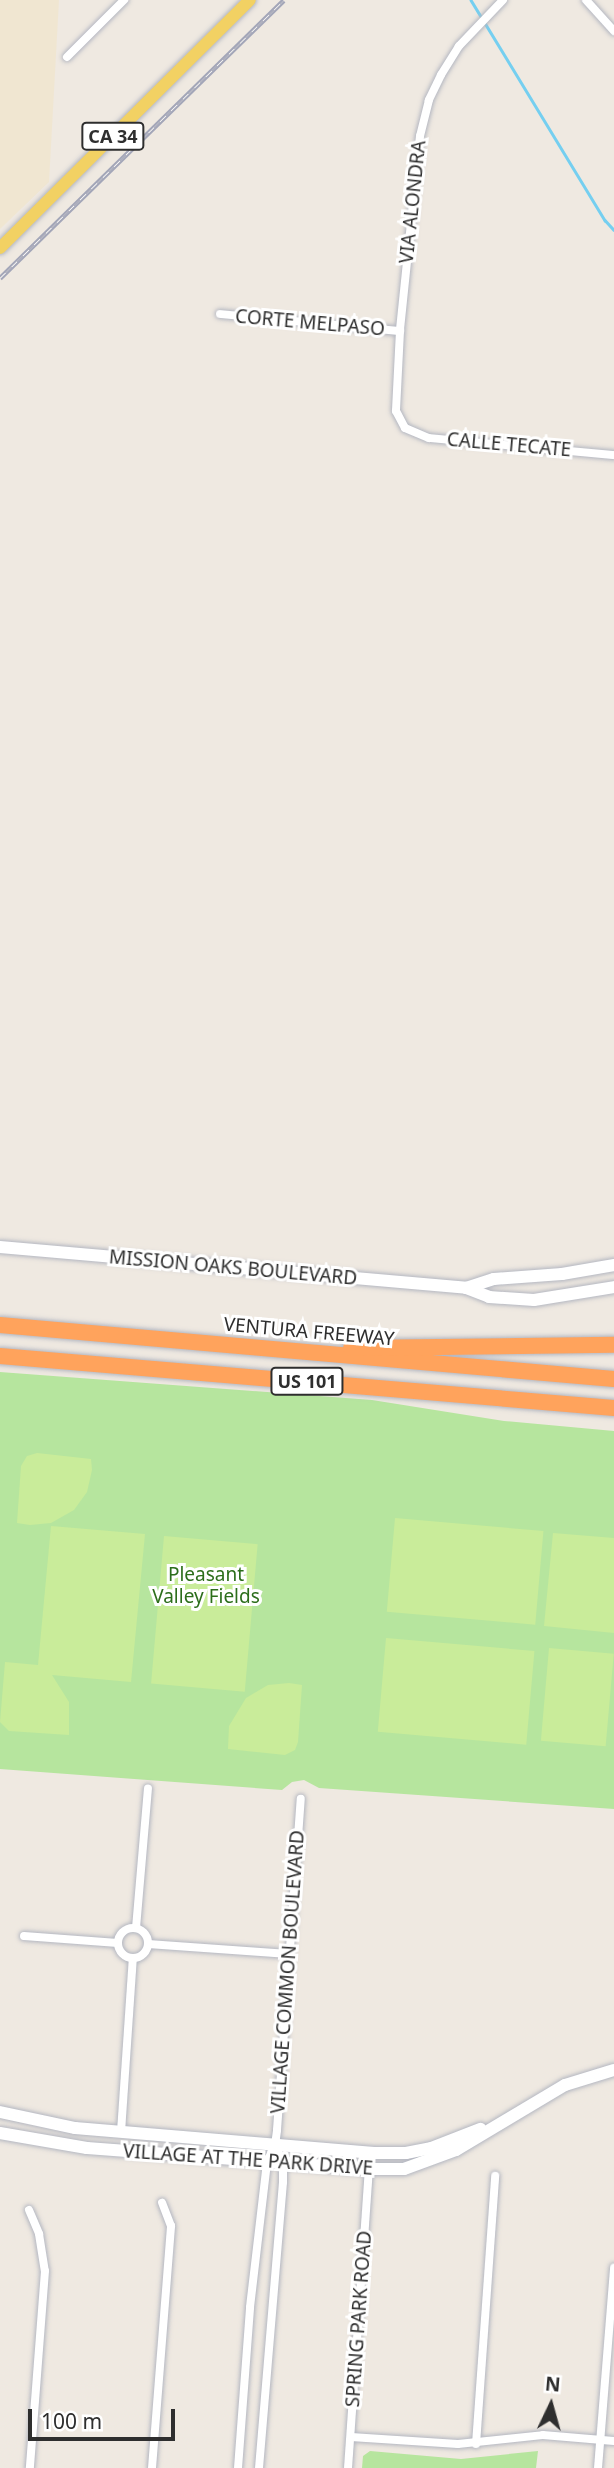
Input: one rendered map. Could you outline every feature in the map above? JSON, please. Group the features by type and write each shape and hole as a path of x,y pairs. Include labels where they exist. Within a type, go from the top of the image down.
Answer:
{"highway":[{"name":"VENTURA FREEWAY","path":"0,1325 614,1379"},
{"path":"264,1350 614,1345"},
{"name":"US 101","path":"0,1356 614,1408"}],"main road":[{"name":"CA 34","path":"0,248 250,0"}],"street":[{"path":"67,57 124,0"},
{"name":"VIA ALONDRA","path":"405,428 396,411 400,331 413,179 429,100 459,46 503,0"},
{"path":"586,0 614,31"},
{"name":"CORTE MELPASO","path":"220,314 400,331"},
{"name":"CALLE TECATE","path":"405,428 429,438 614,455"},
{"name":"MISSION OAKS BOULEVARD","path":"0,1247 466,1288 489,1297 534,1300 614,1287"},
{"name":"MISSION OAKS BOULEVARD","path":"466,1288 494,1279 562,1274 614,1265"},
{"path":"136,1928 148,1789"},
{"name":"VILLAGE COMMON BOULEVARD","path":"238,2468 250,2307 267,2162 275,2145 301,1799"},
{"path":"118,1943 126,1930 136,1928 146,1935 148,1944 145,1952 133,1958"},
{"path":"24,1936 118,1943"},
{"path":"118,1943 121,1951 133,1958"},
{"path":"148,1944 289,1954"},
{"path":"121,2132 133,1958"},
{"name":"VILLAGE AT THE PARK DRIVE","path":"0,2112 39,2122 121,2132 374,2153 406,2153 488,2128 565,2085 614,2070"},
{"name":"VILLAGE AT THE PARK DRIVE","path":"0,2133 87,2148 369,2169 404,2169 437,2158 480,2136 488,2128"},
{"name":"VILLAGE COMMON BOULEVARD","path":"259,2468 283,2163 275,2145"},
{"name":"SPRING PARK ROAD","path":"348,2468 369,2169"},
{"path":"476,2444 495,2176"},
{"path":"152,2468 171,2226 162,2203"},
{"path":"29,2210 40,2234 45,2271 30,2468"},
{"path":"598,2468 612,2325 614,2268"},
{"path":"351,2437 476,2444 543,2435 614,2441"}],"shaded area":[{"path":"0,0 59,0 49,182 0,229"}],"green space":[{"name":"Pleasant Valley Fields","path":"0,1372 372,1400 504,1421 614,1431 614,1809 319,1788 304,1780 292,1782 282,1790 0,1769"},
{"path":"37,1453 91,1459 92,1470 87,1492 74,1510 51,1523 17,1523 21,1466 27,1456"},
{"path":"395,1518 543,1531 535,1625 387,1612"},
{"path":"51,1526 145,1534 131,1682 52,1675 69,1702 69,1735 9,1731 0,1722 5,1662 38,1665"},
{"path":"553,1533 614,1538 614,1633 544,1626"},
{"path":"164,1536 258,1544 245,1692 151,1683"},
{"path":"386,1638 534,1651 526,1745 378,1732"},
{"path":"549,1648 614,1654 606,1746 541,1741"},
{"path":"268,1685 302,1685 298,1742 295,1750 285,1755 228,1749 229,1726 246,1698"},
{"path":"370,2451 461,2459 538,2451 536,2468 362,2468 363,2456"}],"waterway":[{"path":"471,0 605,220 614,230"}],"railway":[{"path":"0,278 284,0"}]}
